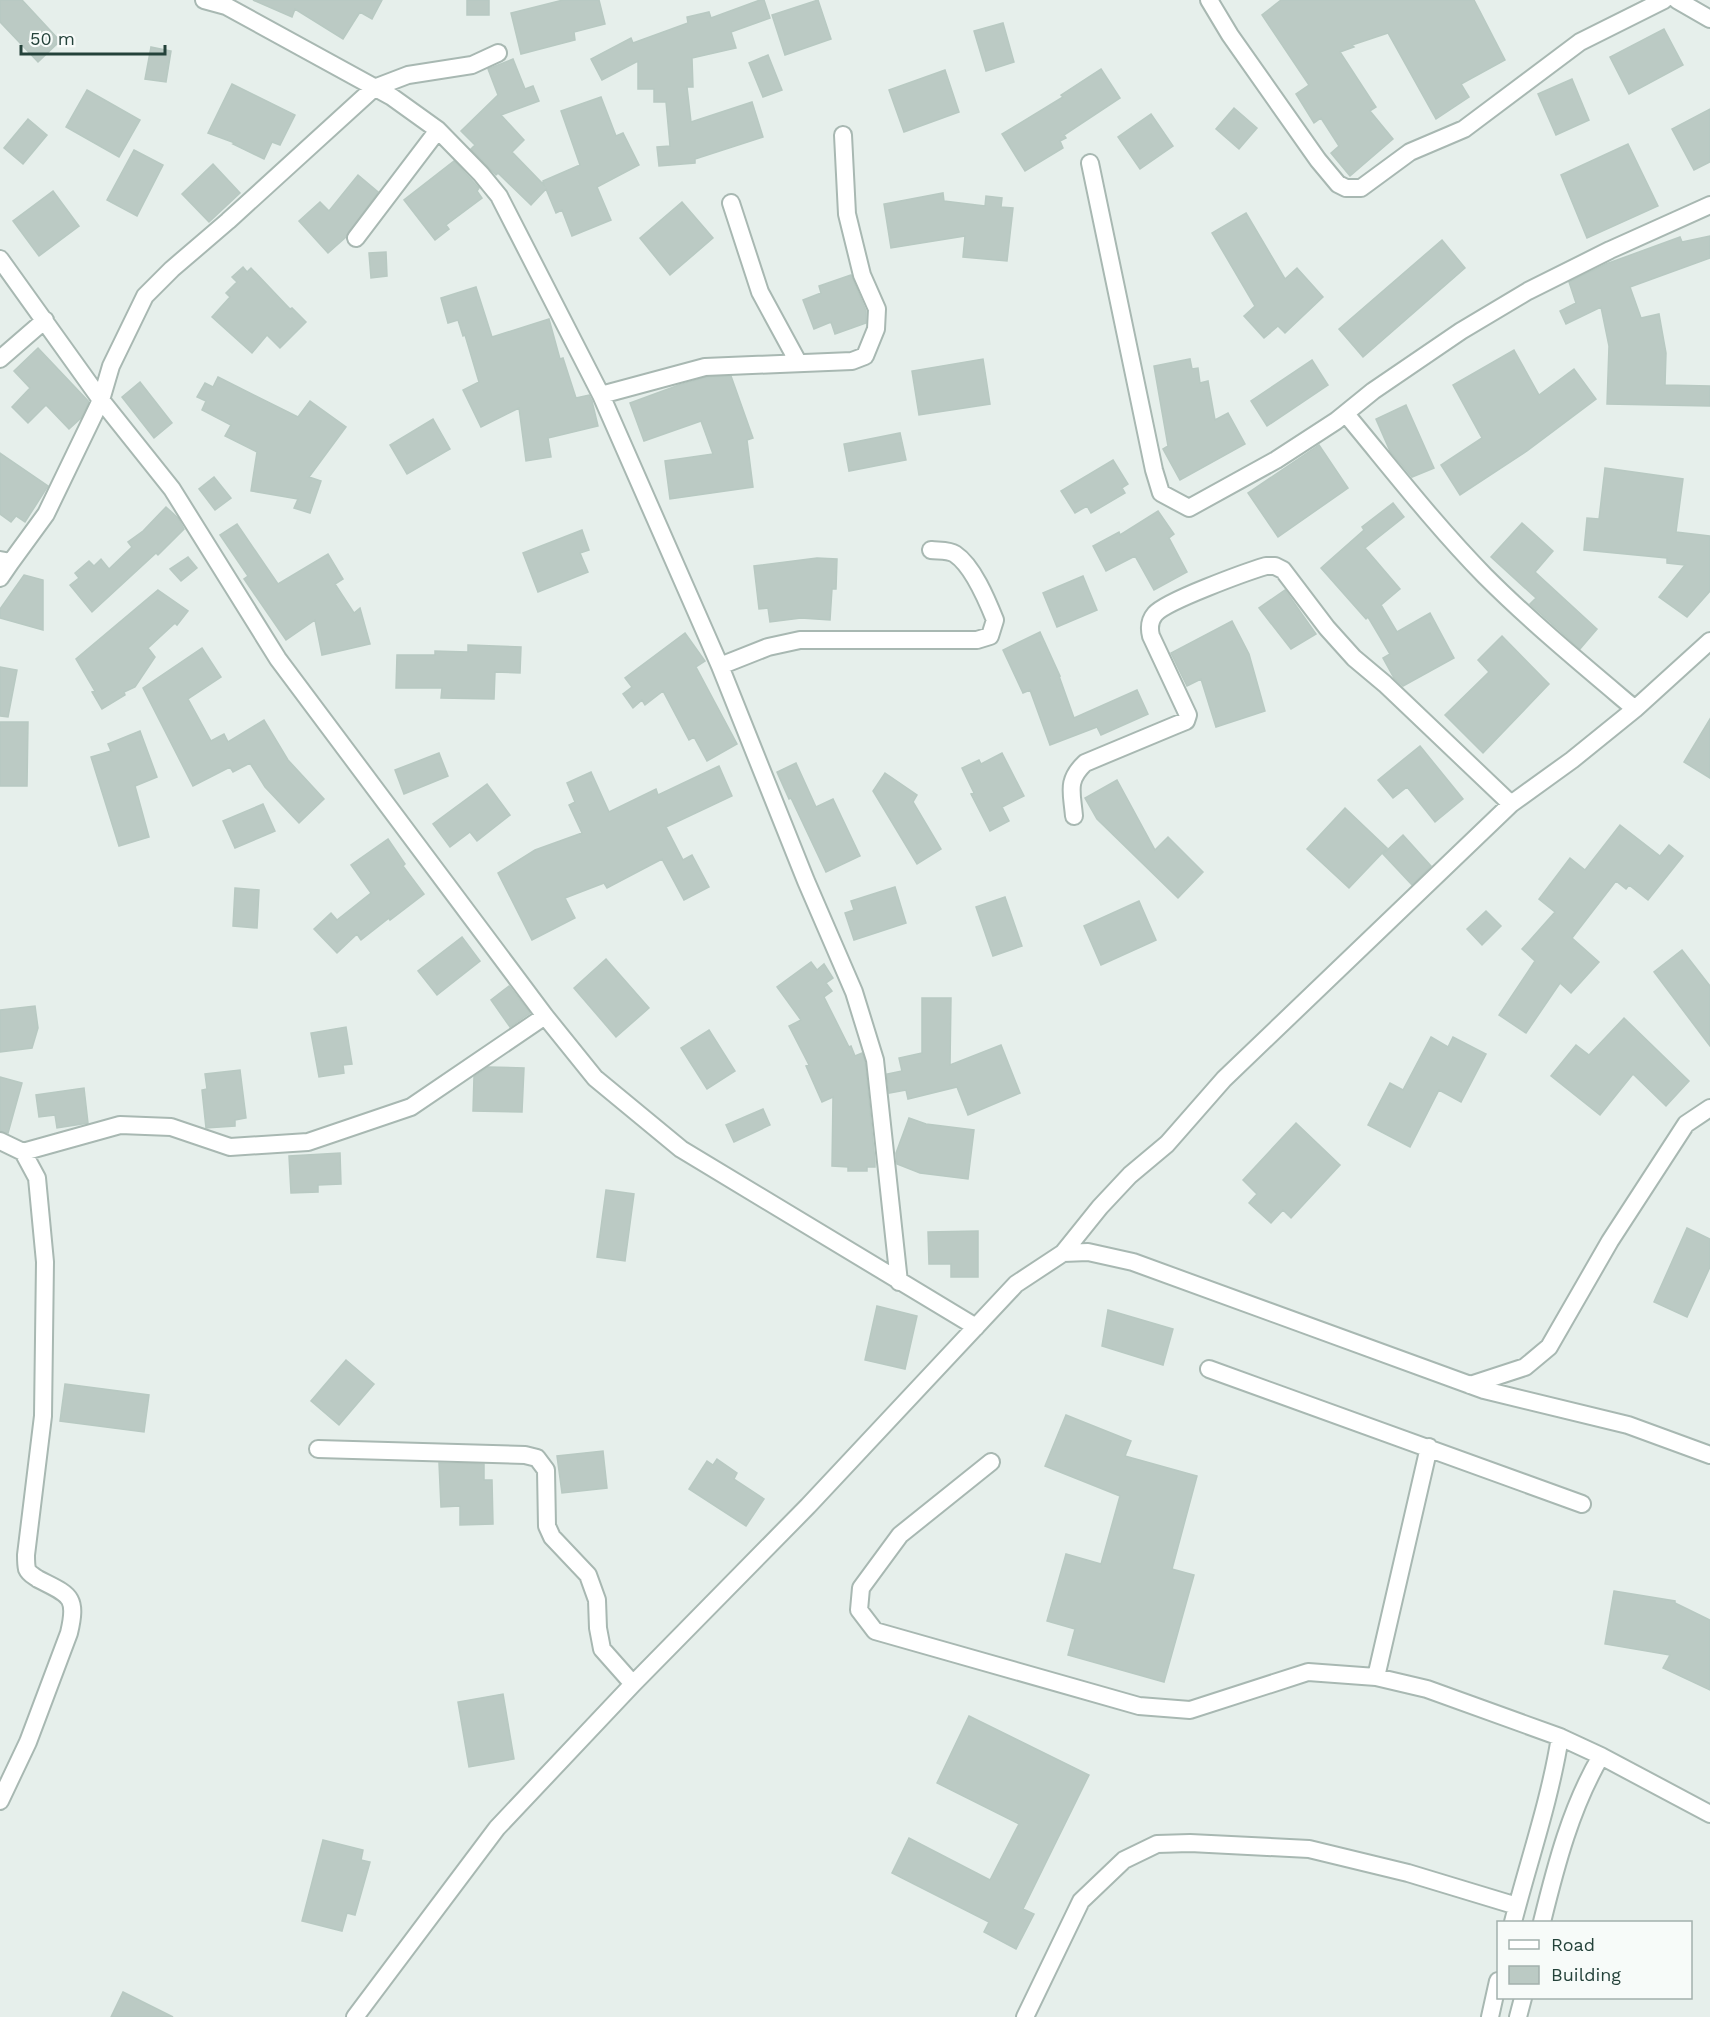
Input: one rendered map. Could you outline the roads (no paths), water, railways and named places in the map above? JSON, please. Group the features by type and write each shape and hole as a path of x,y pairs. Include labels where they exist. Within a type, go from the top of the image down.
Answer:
{"street":[{"path":"204,0 226,6 392,97 438,130 499,196 601,395 720,666 806,881 854,992 875,1060 899,1282"},
{"path":"1209,0 1230,35 1318,160 1338,184 1353,190 1360,188 1410,152 1464,129 1580,42 1664,0"},
{"path":"1677,0 1710,19"},
{"path":"0,578 6,561 46,514 101,400 111,366 145,296 172,269 374,88 408,75 472,65 498,53"},
{"path":"356,238 438,130"},
{"path":"601,395 705,367 852,361 865,356 876,329 877,309 862,275 846,214 843,135"},
{"path":"1089,163 1154,470 1161,492 1189,508 1276,460 1346,414 1373,391 1461,332 1528,291 1610,250 1710,205"},
{"path":"731,203 760,291 798,362"},
{"path":"0,259 101,400 172,489 278,658 545,1016 595,1078 681,1149 976,1327"},
{"path":"0,359 45,320"},
{"path":"1346,414 1436,523 1485,576 1558,645 1635,709"},
{"path":"720,666 768,647 800,640 977,640 990,636 995,620 983,592 963,562 953,553 931,550"},
{"path":"1074,816 1071,784 1075,772 1085,763 1186,721 1188,715 1151,636 1149,625 1155,614 1170,604 1266,566 1275,566 1283,570 1327,628 1354,658 1385,684 1511,804"},
{"path":"355,2017 497,1828 633,1684 808,1506 1016,1284 1063,1253 1130,1175 1167,1144 1224,1079 1511,804 1572,760 1635,709 1710,641"},
{"path":"23,1152 120,1125 171,1127 230,1147 308,1142 411,1107 545,1016"},
{"path":"1470,1385 1525,1367 1549,1347 1610,1241 1686,1124 1710,1108"},
{"path":"0,1141 23,1152 37,1179 45,1262 43,1416 26,1555 27,1570 67,1594 72,1604 69,1633 28,1742 0,1802"},
{"path":"1063,1253 1088,1252 1133,1262 1470,1385 1628,1425 1710,1455"},
{"path":"1209,1369 1582,1504"},
{"path":"1376,1677 1429,1447"},
{"path":"318,1449 525,1455 537,1458 546,1470 547,1526 552,1537 588,1575 597,1600 598,1628 602,1649 633,1684"},
{"path":"991,1462 900,1535 861,1588 859,1610 875,1631 1139,1706 1190,1710 1308,1672 1376,1677 1427,1689 1560,1737 1601,1756 1710,1814"},
{"path":"1025,2017 1081,1900 1124,1860 1157,1844 1190,1843 1309,1849 1408,1873 1515,1914 1544,1812 1560,1737"},
{"path":"1542,1921 1558,1857 1590,1774 1601,1756"},
{"path":"1490,2017 1497,1986"},
{"path":"1518,2017 1523,1999"}]}
